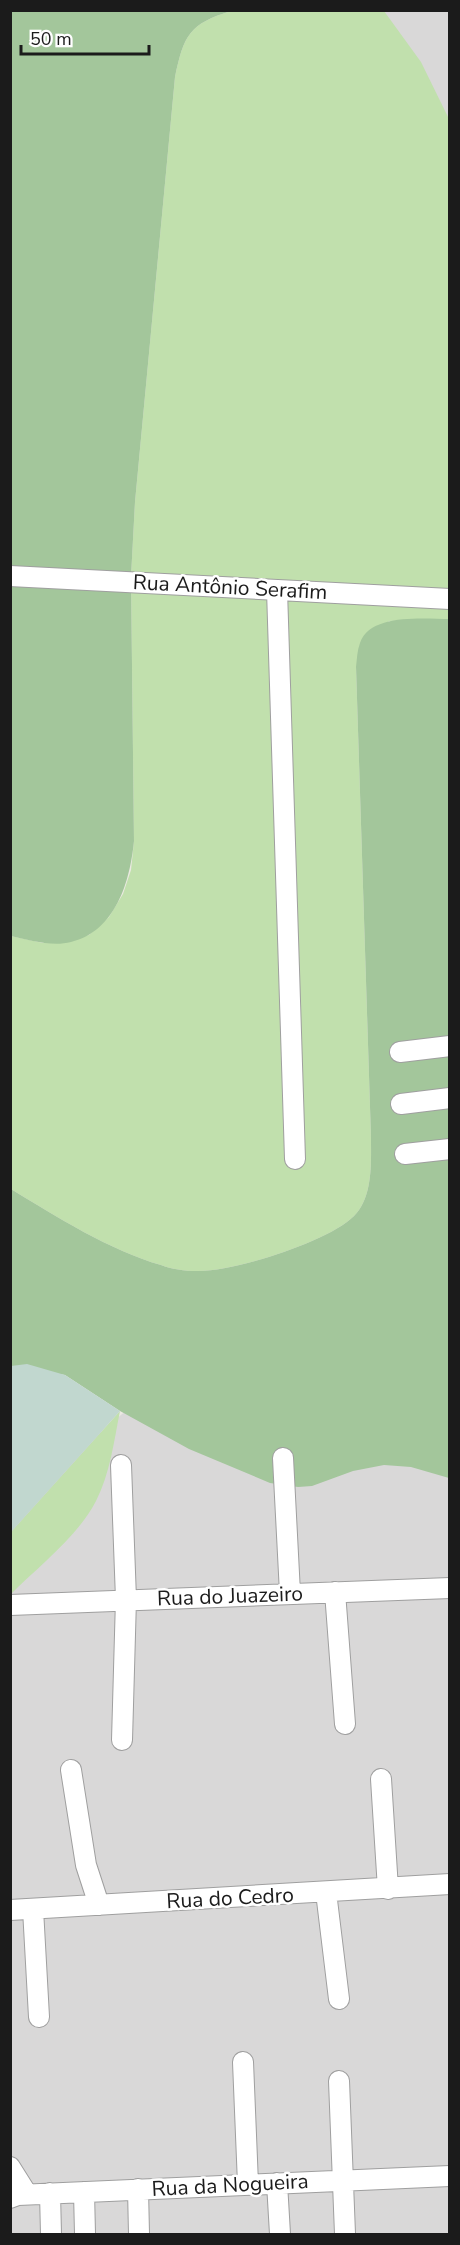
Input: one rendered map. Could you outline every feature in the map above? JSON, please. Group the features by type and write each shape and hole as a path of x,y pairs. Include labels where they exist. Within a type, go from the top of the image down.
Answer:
{"street":[{"name":"Rua Antônio Serafim","path":"10,576 450,599"},
{"path":"277,590 295,1159"},
{"path":"400,1052 450,1046"},
{"path":"401,1104 450,1098"},
{"path":"405,1154 450,1149"},
{"path":"283,1458 290,1593"},
{"path":"121,1466 126,1599 122,1740"},
{"name":"Rua do Juazeiro","path":"10,1605 450,1588"},
{"path":"335,1592 345,1724"},
{"path":"71,1770 86,1865 99,1905"},
{"path":"381,1779 388,1889"},
{"name":"Rua do Cedro","path":"10,1910 450,1884"},
{"path":"326,1892 339,1999"},
{"path":"33,1909 39,2018"},
{"path":"243,2062 248,2184"},
{"path":"339,2080 341,2180 345,2235"},
{"path":"10,2167 19,2196"},
{"name":"Rua da Nogueira","path":"19,2196 450,2176"},
{"path":"277,2183 280,2235"},
{"path":"138,2189 139,2235"},
{"path":"84,2192 85,2235"},
{"path":"50,2193 51,2235"}],"shaded area":[{"path":"356,11 449,11 449,218"},
{"path":"27,1364 65,1375 120,1411 11,1532 11,1366"},
{"path":"177,1368 449,1382 449,2234 11,2234 10,1508"}],"green space":[{"path":"11,11 231,11 206,21 191,33 182,51 175,77 135,502 131,577 134,841 129,872 118,902 110,916 99,927 71,942 56,944 11,936"},
{"path":"231,11 384,11 421,62 449,119 450,619 389,621 356,667 371,1138 370,1179 365,1199 354,1216 324,1236 256,1261 213,1270 192,1271 169,1268 123,1251 84,1232 11,1189 11,936 43,943 89,935 109,917 123,894 131,870 134,841 131,577 135,502 175,77 182,51 191,33 206,21"},
{"path":"449,619 449,1478 411,1467 384,1465 353,1471 312,1486 298,1487 270,1483 189,1449 120,1411 65,1375 11,1366 11,1189 84,1232 123,1251 178,1270 213,1270 279,1254 324,1236 354,1216 365,1199 371,1169 356,667 358,652 366,633 386,622"},
{"path":"120,1411 105,1480 89,1514 69,1538 11,1594 11,1532"}]}
